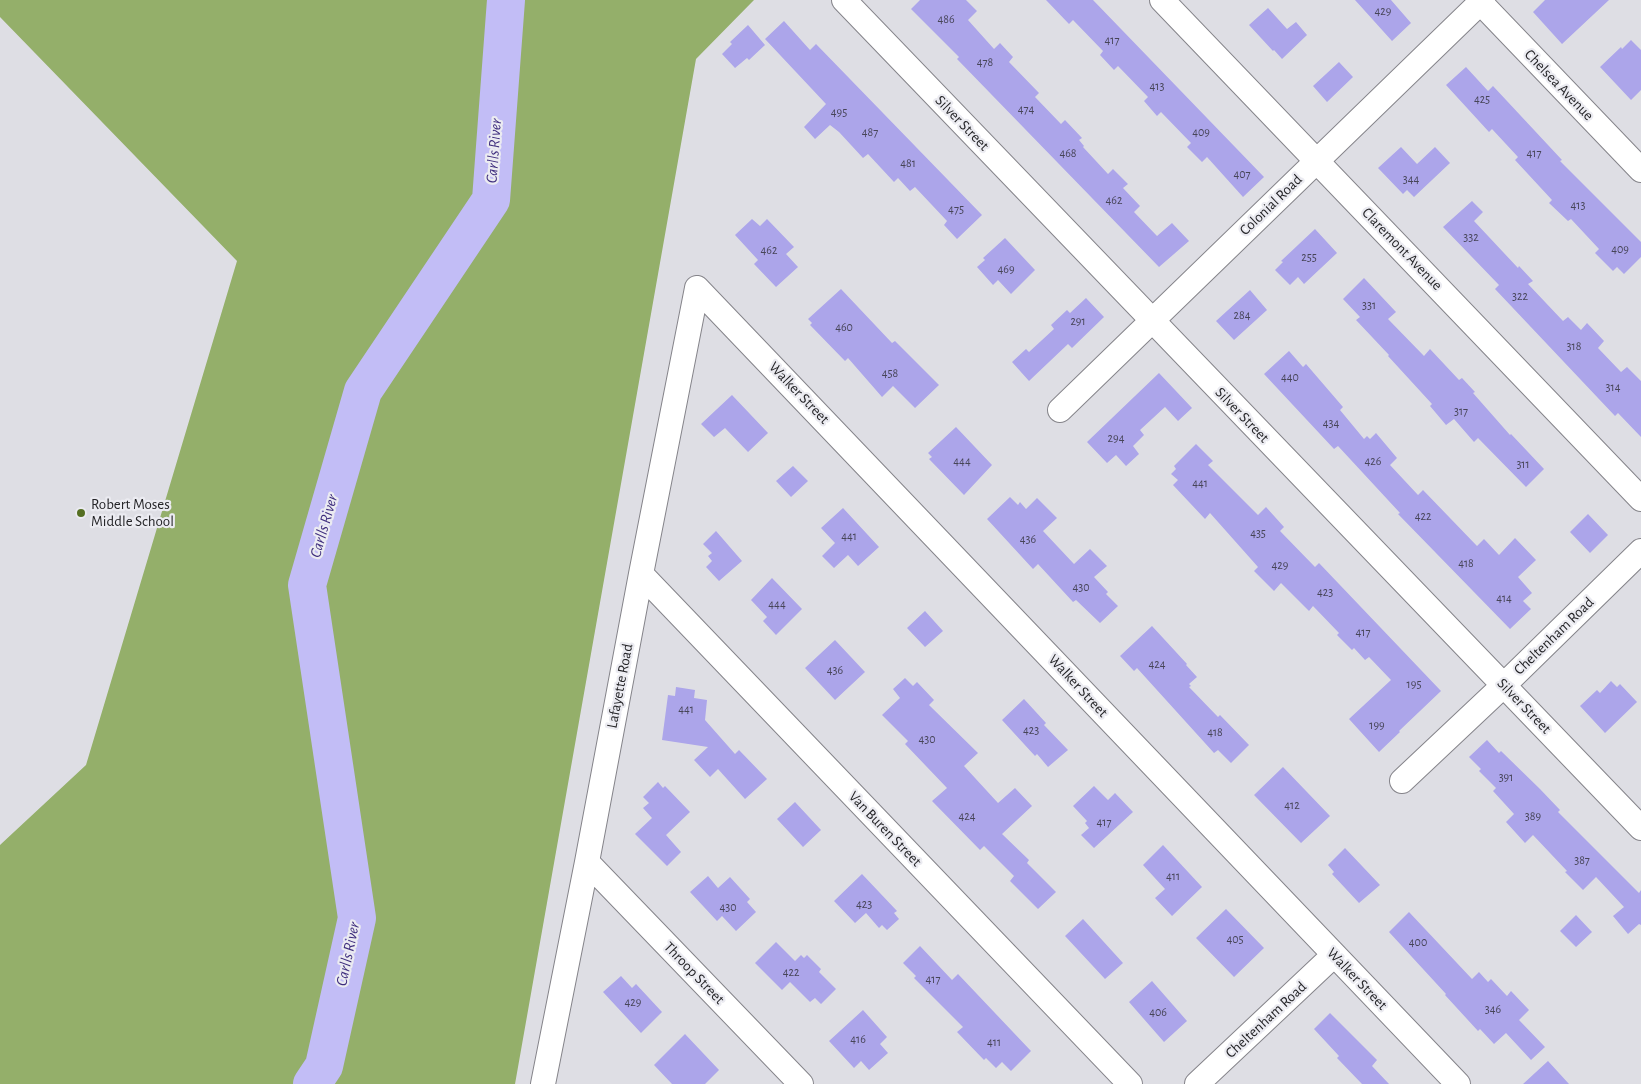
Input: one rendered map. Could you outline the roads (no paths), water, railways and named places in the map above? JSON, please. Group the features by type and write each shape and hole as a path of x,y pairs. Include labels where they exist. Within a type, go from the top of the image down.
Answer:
{"street":[{"name":"Silver Street","path":"844,0 1641,828"},
{"name":"Claremont Avenue","path":"1162,0 1641,499"},
{"name":"Colonial Road","path":"1060,410 1481,1"},
{"name":"Chelsea Avenue","path":"1481,1 1641,170"},
{"name":"Lafayette Road","path":"543,1084 697,288"},
{"name":"Walker Street","path":"697,288 1458,1084"},
{"name":"Cheltenham Road","path":"1402,781 1504,685 1641,551"},
{"name":"Van Buren Street","path":"641,574 1130,1084"},
{"name":"Throop Street","path":"587,862 801,1084"},
{"name":"Cheltenham Road","path":"1198,1084 1334,956"}],"waterway":[{"name":"Carlls River","path":"312,1084 324,1066 357,918 307,585 363,391 491,200 506,0"}],"place":[{"name":"Robert Moses Middle School","path":"81,513"}]}
